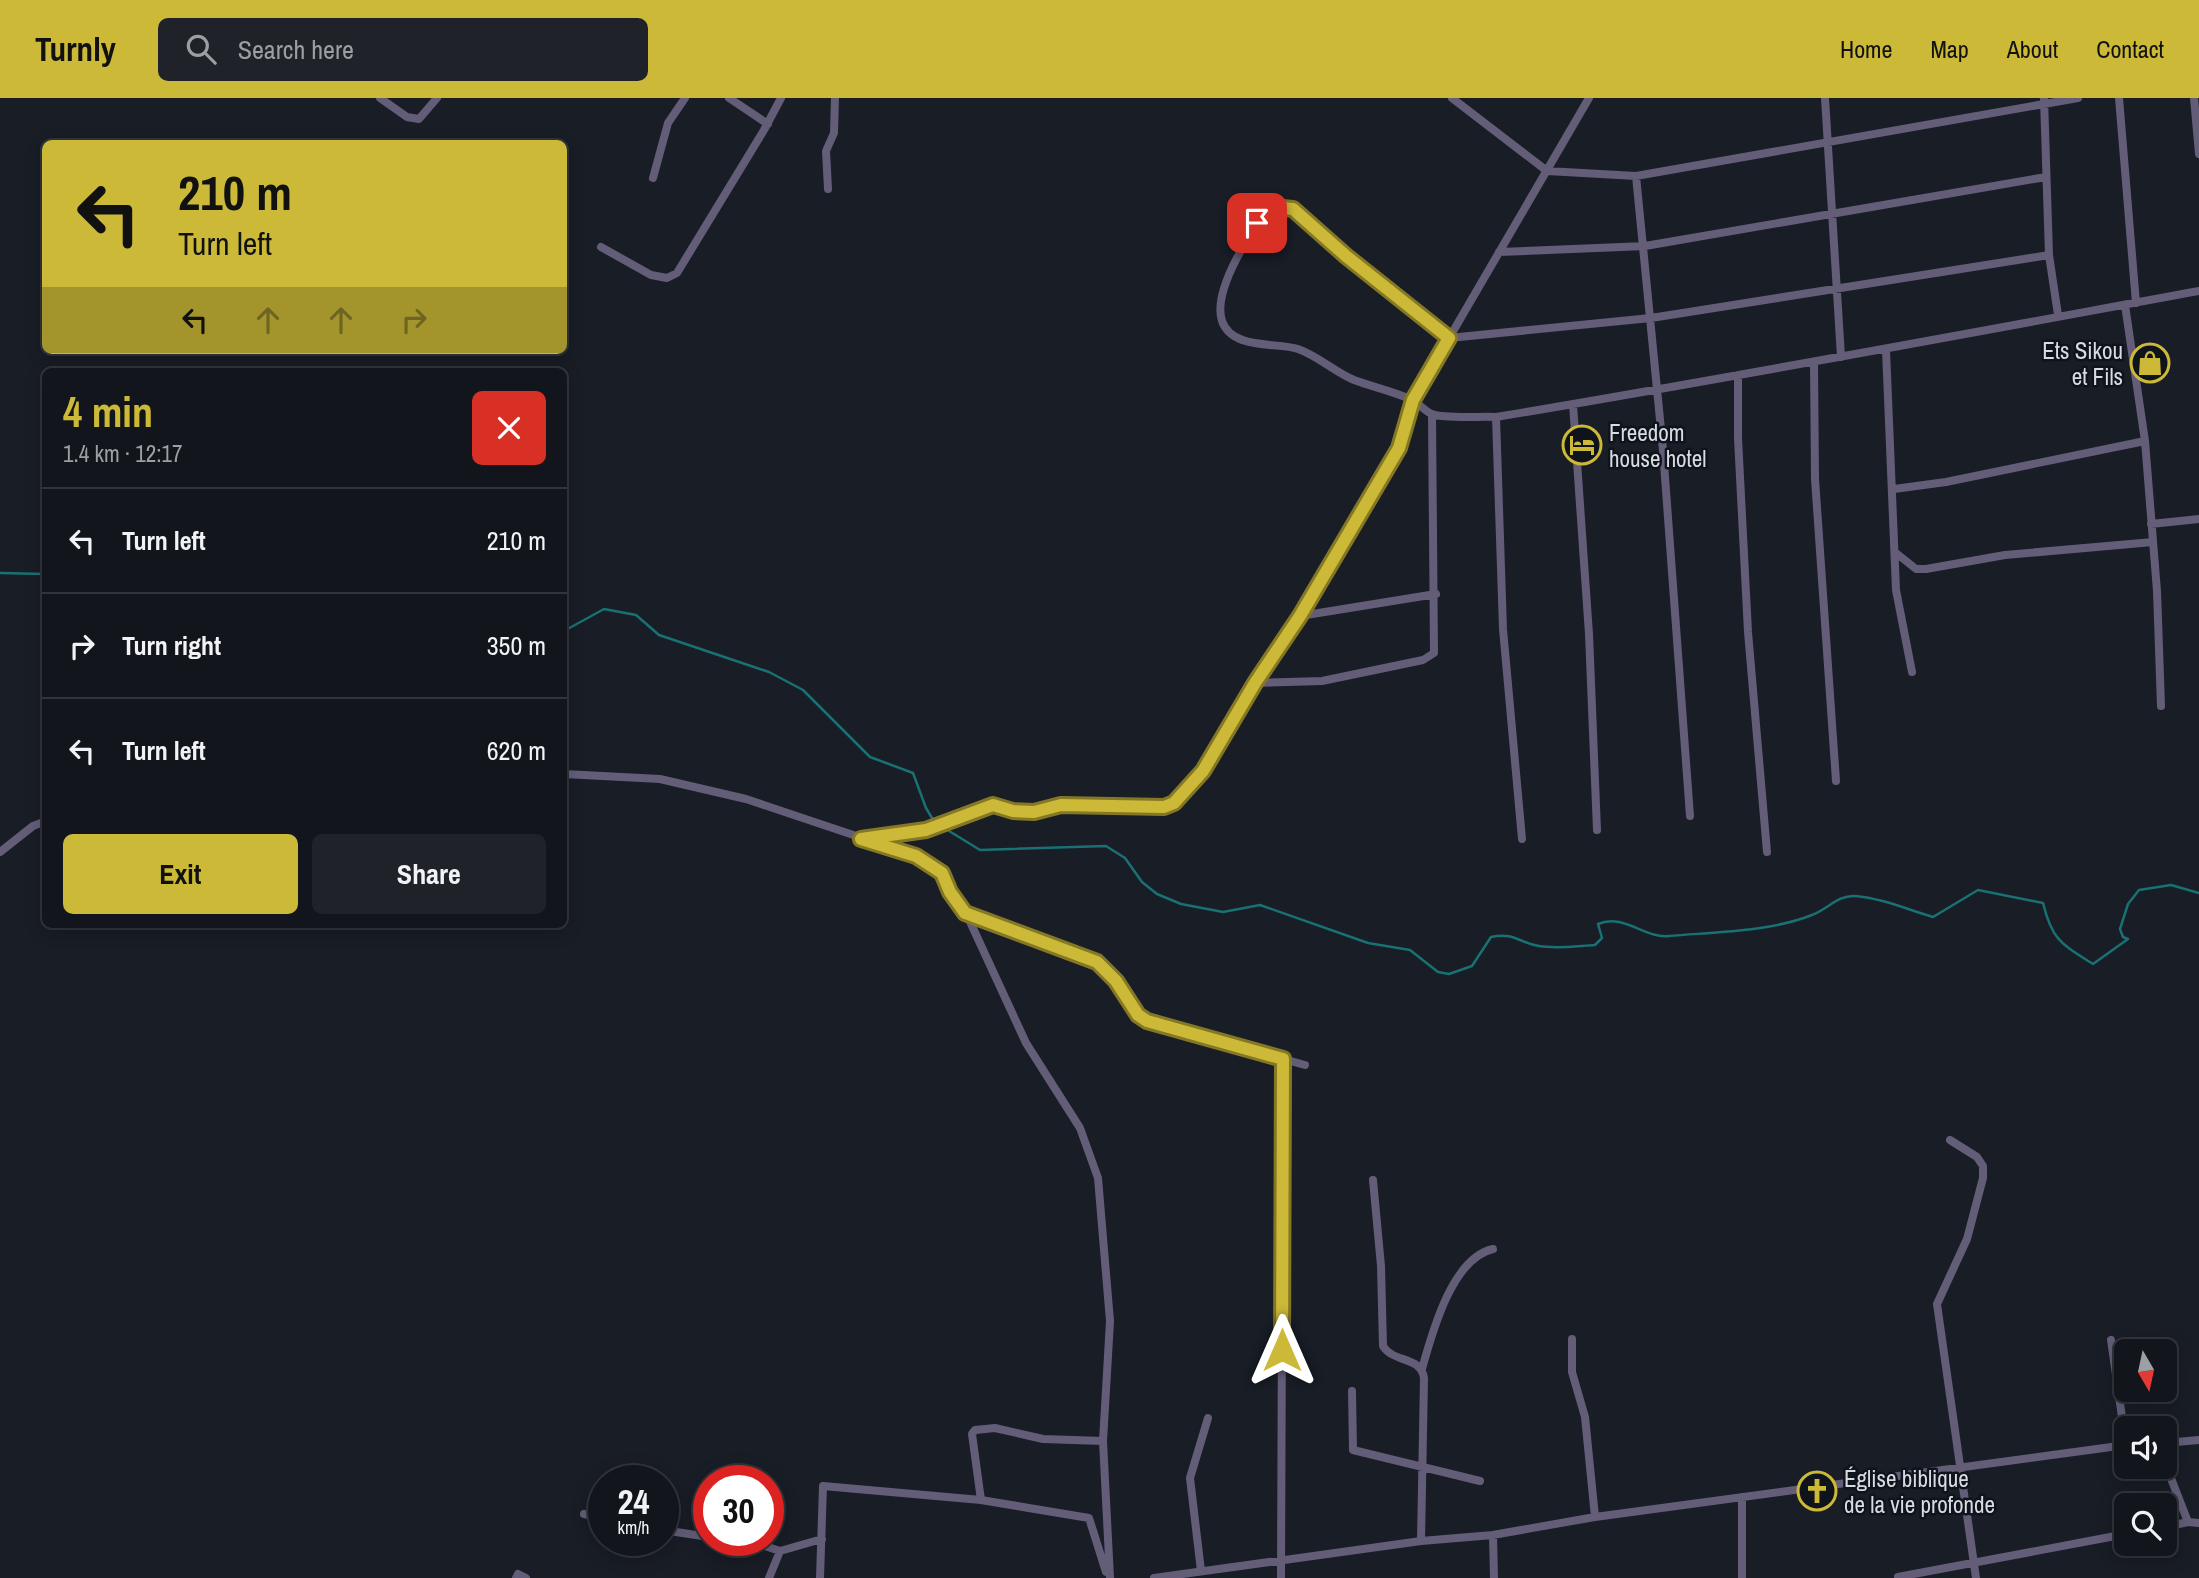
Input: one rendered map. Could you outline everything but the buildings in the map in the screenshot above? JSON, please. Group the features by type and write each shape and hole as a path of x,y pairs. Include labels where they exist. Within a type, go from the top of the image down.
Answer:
{"street":[{"path":"380,98 407,117 419,119 437,98"},
{"path":"653,178 668,123 685,98"},
{"path":"729,98 768,124"},
{"path":"601,247 651,275 667,278 677,273 768,124 781,98"},
{"path":"828,189 826,151 834,133 835,98"},
{"path":"1452,98 1547,171 1636,176 2044,101 2078,98"},
{"path":"861,839 926,830 993,805 1013,811 1034,812 1084,804 1103,808 1164,807 1174,803 1203,771 1255,683 1300,616 1399,448 1413,400 1589,98"},
{"path":"1825,98 1841,357"},
{"path":"2119,98 2136,303"},
{"path":"2194,98 2199,154"},
{"path":"2044,101 2049,255 2058,315"},
{"path":"1636,176 1645,246 1690,816"},
{"path":"1499,252 1645,246 2046,177"},
{"path":"2049,255 1651,318 1449,338 1346,256 1293,209 1272,207 1257,223 1230,272 1220,306 1223,323 1239,337 1260,345 1282,345 1301,350 1352,379 1413,400 1432,415 1496,417 1886,350 2058,315 2199,291"},
{"path":"2125,305 2146,441 2161,706"},
{"path":"1886,350 1894,489 1896,590 1912,672"},
{"path":"1814,362 1815,479 1836,781"},
{"path":"1738,375 1738,438 1748,632 1766,852"},
{"path":"1573,404 1588,609 1597,830"},
{"path":"1255,683 1322,681 1430,658 1435,648 1436,594 1432,415"},
{"path":"1496,417 1503,629 1522,839"},
{"path":"1894,489 1956,480 2146,441"},
{"path":"2151,524 2199,519"},
{"path":"1896,553 1916,569 1926,569 2005,555 2152,542"},
{"path":"1300,616 1436,594"},
{"path":"567,774 660,779 746,799 916,856 942,873 950,892 965,913 1026,1043 1080,1128 1098,1178 1110,1321 1104,1441 1109,1578"},
{"path":"0,852 42,823"},
{"path":"965,913 1097,962 1116,981 1138,1015 1147,1021 1305,1065"},
{"path":"1281,1578 1283,1059"},
{"path":"1950,1140 1977,1157 1983,1166 1983,1178 1968,1239 1937,1304 1976,1578"},
{"path":"1373,1180 1381,1266 1383,1346 1388,1353 1416,1363 1422,1369"},
{"path":"1421,1541 1422,1369 1440,1308 1474,1257 1493,1249"},
{"path":"1572,1339 1572,1372 1585,1417 1595,1517"},
{"path":"1154,1578 1421,1541 1493,1535 1595,1517 2126,1445 2112,1340"},
{"path":"1352,1391 1353,1450 1480,1481"},
{"path":"1201,1571 1189,1478 1208,1418"},
{"path":"981,1500 972,1434 975,1430 995,1428 1043,1439 1104,1441"},
{"path":"2177,1442 2199,1440"},
{"path":"2171,1479 2188,1522"},
{"path":"820,1578 823,1486 981,1500 1089,1518 1109,1578"},
{"path":"1742,1497 1742,1578"},
{"path":"584,1514 588,1515"},
{"path":"2177,1524 2199,1523"},
{"path":"1493,1535 1494,1578"},
{"path":"1898,1577 2114,1536"},
{"path":"784,1549 822,1539"},
{"path":"769,1578 778,1556"},
{"path":"516,1578 518,1574 526,1578"}],"waterway":[{"path":"0,573 42,574"},
{"path":"567,629 604,609 636,615 659,635 769,672 803,690 870,757 913,773 926,808 935,823"},
{"path":"941,826 980,850 1106,846 1125,858 1142,882 1157,894 1181,904 1223,912 1260,905 1368,943 1410,950 1438,972 1449,974 1472,966 1491,937 1511,937 1546,947 1595,945 1602,938 1598,924 1608,921 1626,924 1660,936 1742,930 1795,921 1849,896 1865,897 1933,917 1978,890 2043,903 2050,925 2059,940 2093,964 2128,939 2123,937 2120,929 2128,904 2139,890 2171,885 2199,893"}],"place":[{"name":"Ets Sikou et Fils","path":"2150,363"},
{"name":"Freedom house hotel","path":"1582,445"},
{"name":"Église biblique de la vie profonde","path":"1817,1491"}],"route":[{"path":"1257,223 1272,207 1293,209 1346,256 1449,338 1413,400 1399,448 1300,616 1255,683 1203,771 1174,803 1164,807 1103,808 1084,804 1061,805 1034,812 1013,811 993,805 926,830 861,839 916,856 942,873 950,892 965,913 1097,962 1116,981 1130,1006 1147,1021 1283,1059 1282,1350"}]}
